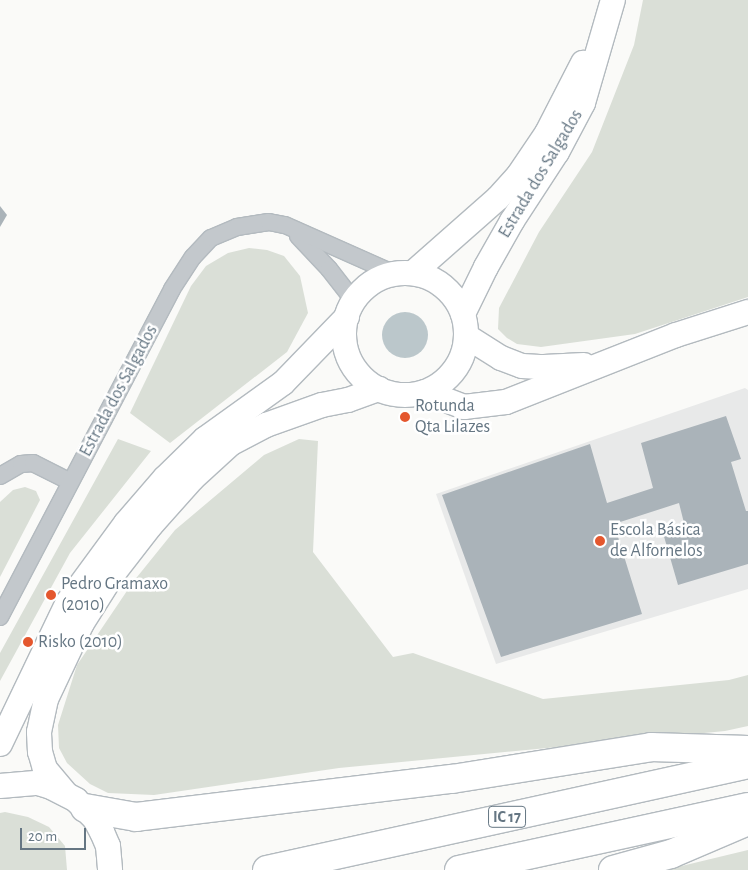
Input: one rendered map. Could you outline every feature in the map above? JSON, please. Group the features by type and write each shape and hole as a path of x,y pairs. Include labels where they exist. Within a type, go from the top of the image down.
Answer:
{"highway":[{"path":"75,801 136,818 452,779 651,747 748,750"},
{"name":"IC 17","path":"266,870 748,764"},
{"name":"IC 17","path":"459,870 748,807"},
{"path":"613,870 671,854 748,821"}],"main road":[{"name":"Estrada dos Salgados","path":"404,274 498,198 518,176 547,133 574,84 612,0"},
{"name":"Estrada dos Salgados","path":"465,325 486,267 512,221 557,152 583,102 612,0"},
{"path":"0,744 68,602 126,523 165,478 205,439 283,383 350,309 365,288 379,279 404,274 430,278 444,286 455,299 465,325 463,354 454,370 441,384 424,392 409,395 393,394 379,390 364,380 353,367 346,351 344,334 350,309"},
{"path":"424,392 464,407 506,402 676,335 748,312"},
{"path":"465,325 501,358 522,366 544,367 604,363"},
{"path":"110,870 108,846 95,820 46,769 40,752 39,732 46,699 82,623 113,574 151,524 192,479 230,444 266,425 322,405 348,400 379,390"},
{"path":"0,786 22,782 38,783 75,801"}],"street":[{"name":"Estrada dos Salgados","path":"0,617 155,320 193,257 212,238 237,227 269,222 284,225"},
{"path":"284,225 404,274"},
{"path":"284,225 310,246 350,309"},
{"path":"0,476 21,464 33,464 71,482"}],"shaded area":[{"path":"643,0 748,0 748,297 635,334 541,347 517,344 498,329 499,308 539,232 592,152 634,45"},
{"path":"249,248 267,250 284,256 300,276 308,313 287,352 170,443 130,413 191,286 206,266 228,253"},
{"path":"400,312 410,312 424,322 428,335 424,348 418,354 410,358 400,358 386,348 382,340 382,330 392,316"},
{"name":"Escola Básica de Alfornelos","path":"745,388 748,390 748,589 496,664 436,494"},
{"path":"118,439 151,451 70,553 0,681 0,653"},
{"path":"299,439 318,441 313,552 393,657 413,653 543,699 729,680 748,675 748,726 725,731 339,768 154,795 108,793 90,784 67,763 59,748 58,725 77,665 133,582 175,530 264,455"},
{"path":"25,487 36,491 40,500 0,577 0,502 13,490"},
{"path":"5,812 28,817 49,827 65,846 67,870 0,870 0,813"},
{"path":"748,850 748,870 665,870"}],"building":[{"path":"0,206 7,215 0,227"},
{"name":"Escola Básica de Alfornelos","path":"726,416 741,459 731,462 746,511 748,511 748,564 678,585 663,533 685,527 679,503 614,524 642,614 501,657 442,495 590,444 607,503 653,488 641,443"}],"place":[{"name":"Rotunda Qta Lilazes","path":"405,417"},
{"name":"Escola Básica de Alfornelos","path":"600,541"},
{"name":"Pedro Gramaxo (2010)","path":"51,595"},
{"name":"Risko (2010)","path":"28,642"}]}
